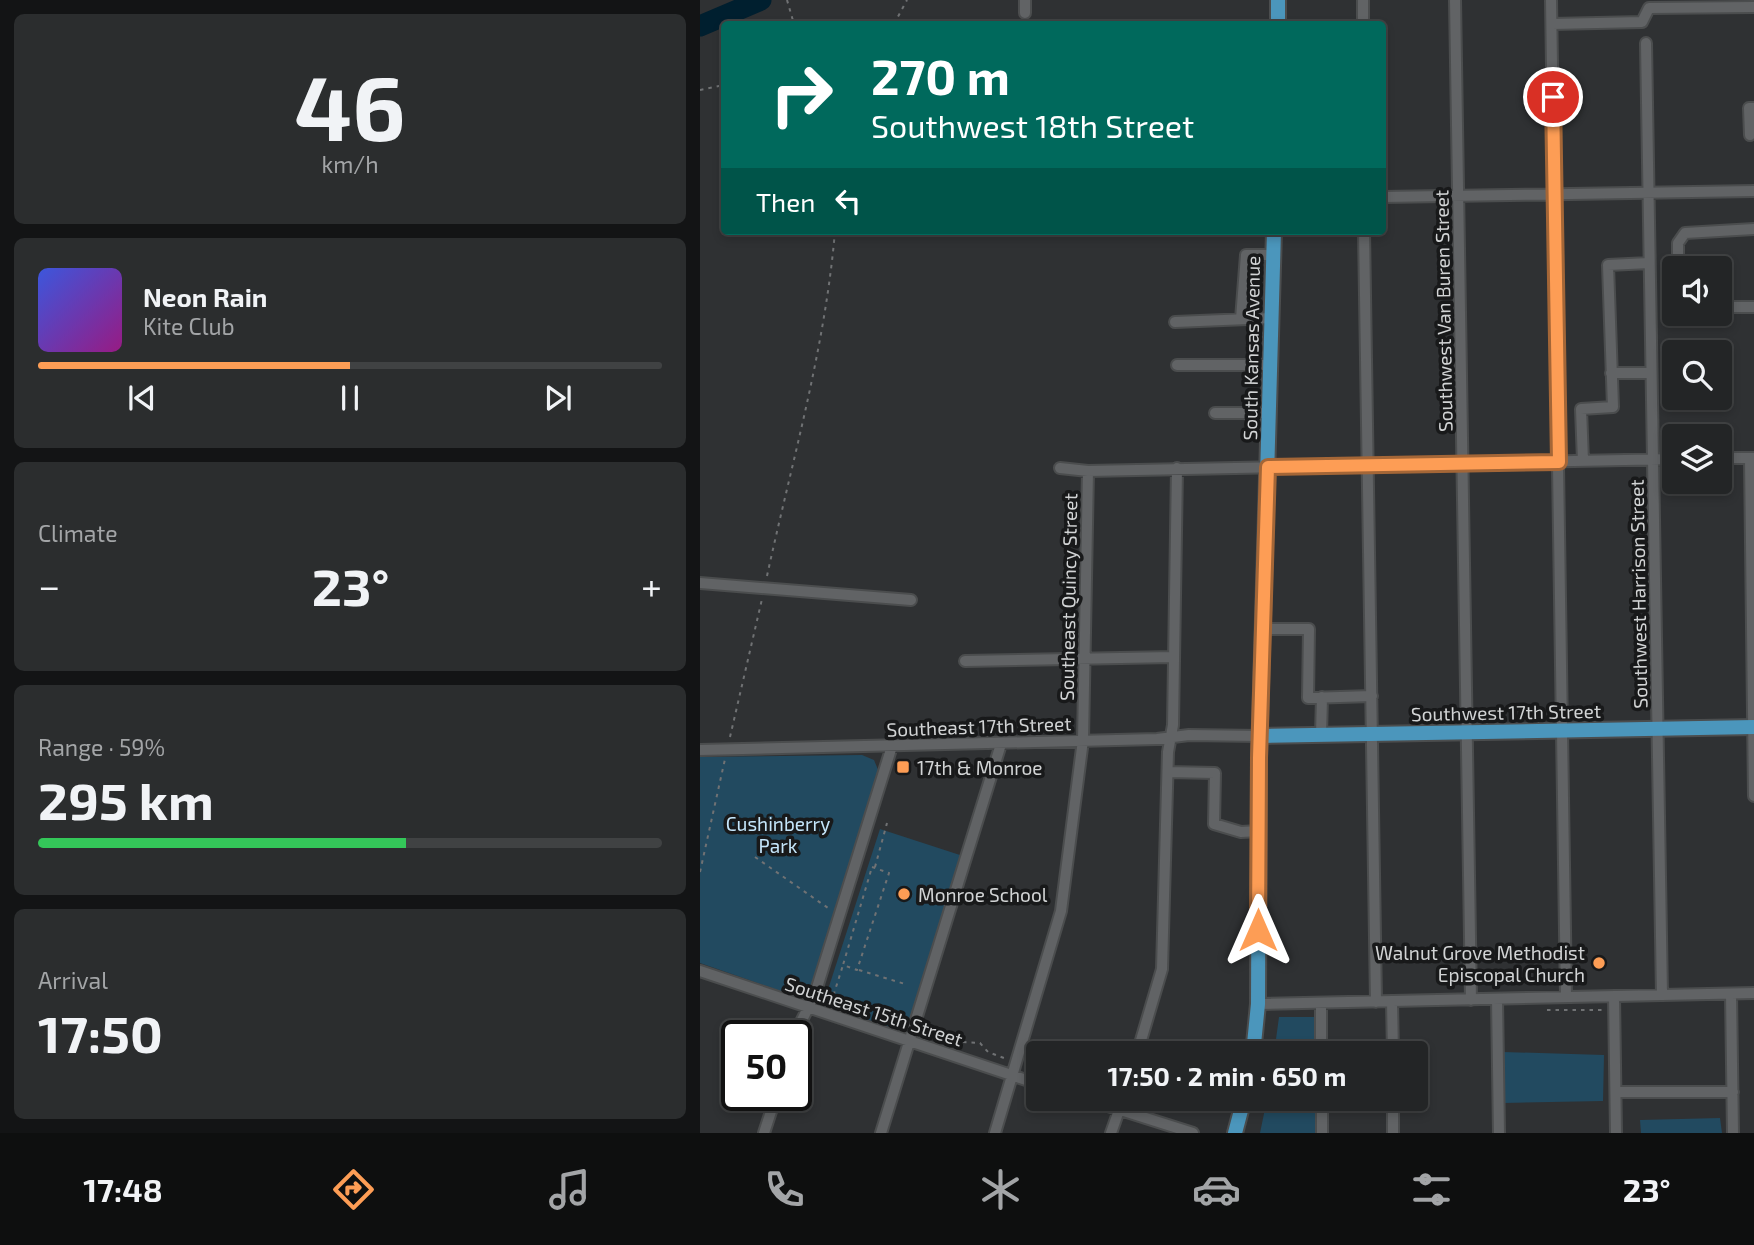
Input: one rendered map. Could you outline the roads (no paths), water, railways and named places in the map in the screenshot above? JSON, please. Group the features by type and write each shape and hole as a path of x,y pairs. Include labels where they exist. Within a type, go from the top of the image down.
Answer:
{"main road":[{"path":"1278,21 1279,0"},
{"name":"South Kansas Avenue","path":"1254,1041 1258,1004 1260,736 1273,235"},
{"name":"Southwest 17th Street","path":"1260,736 1754,727"},
{"path":"1235,1133 1241,1111"}],"street":[{"path":"1025,0 1025,13"},
{"path":"1363,0 1363,21"},
{"name":"Southwest Van Buren Street","path":"1455,0 1471,999"},
{"path":"1551,0 1566,998"},
{"path":"1552,24 1642,22 1648,4 1754,7"},
{"name":"Southwest Harrison Street","path":"1646,43 1662,995"},
{"path":"1749,135 1749,108 1754,108"},
{"path":"1386,197 1754,191"},
{"path":"1678,256 1678,243 1685,233 1754,229"},
{"path":"1364,235 1376,1002"},
{"path":"1241,319 1246,255 1273,254"},
{"path":"1583,461 1581,409 1613,407 1608,265 1648,264"},
{"path":"1732,307 1754,307"},
{"path":"1175,322 1272,318"},
{"path":"1177,365 1270,365"},
{"path":"1611,373 1651,373"},
{"path":"1215,413 1269,413"},
{"path":"1732,458 1752,458 1754,796"},
{"path":"1060,468 1088,471 1662,459"},
{"path":"1141,1041 1162,969 1177,468"},
{"name":"Southeast Quincy Street","path":"995,1133 1061,911 1083,740 1088,471"},
{"path":"700,583 911,600"},
{"path":"1263,629 1309,629 1308,698 1372,696"},
{"path":"965,661 1173,657"},
{"path":"1321,735 1322,697"},
{"name":"Southeast 17th Street","path":"700,750 1260,736"},
{"path":"881,1133 1001,744"},
{"path":"801,1020 816,995 892,746"},
{"path":"1167,772 1215,773 1214,824 1241,832 1259,831"},
{"name":"Southeast 15th Street","path":"700,972 1026,1080"},
{"path":"1258,1004 1754,993"},
{"path":"1731,994 1734,1133"},
{"path":"1615,996 1616,1133"},
{"path":"1497,999 1499,1133"},
{"path":"1392,1001 1393,1041"},
{"path":"1321,1003 1321,1041"},
{"path":"1616,1092 1733,1092"},
{"path":"764,1133 771,1111"},
{"path":"1111,1133 1119,1111"},
{"path":"1138,1111 1193,1133"},
{"path":"1322,1111 1322,1133"},
{"path":"1393,1111 1393,1133"}],"waterway":[{"path":"700,26 761,0"}],"place":[{"name":"17th & Monroe","path":"903,767"},
{"name":"Monroe School","path":"904,894"},
{"name":"Walnut Grove Methodist Episcopal Church","path":"1599,963"}],"park label":[{"name":"Cushinberry Park","path":"778,834"}]}
